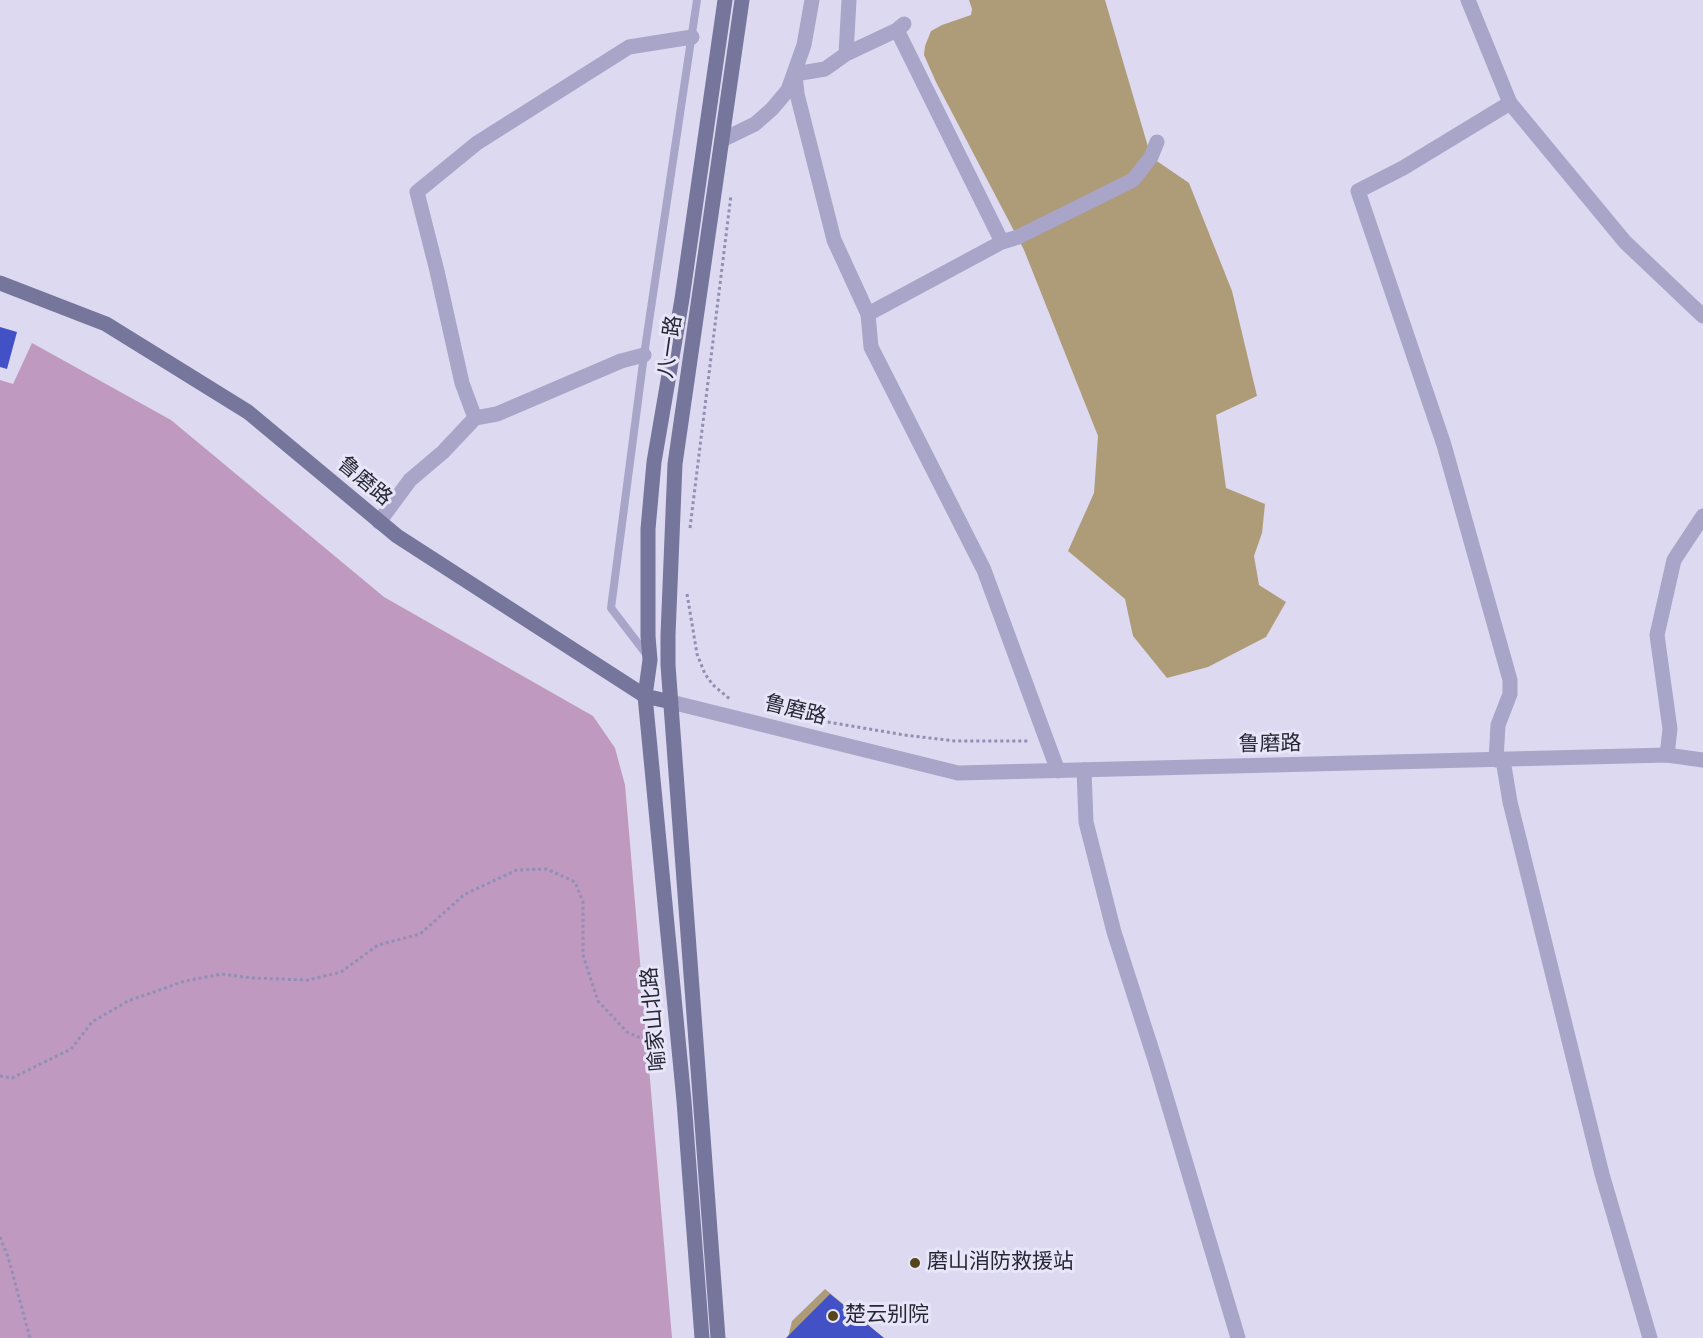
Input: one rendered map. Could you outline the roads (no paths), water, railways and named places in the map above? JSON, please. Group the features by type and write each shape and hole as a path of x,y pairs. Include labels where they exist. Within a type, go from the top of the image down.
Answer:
{"main road":[{"name":"八一路","path":"645,696 650,660 648,529 654,462 682,299 725,0"},
{"name":"八一路","path":"672,702 668,635 675,464 742,0"},
{"name":"鲁磨路","path":"0,284 106,324 238,406 397,536 645,696 672,702"},
{"name":"喻家山北路","path":"645,696 678,1037 702,1338"},
{"name":"喻家山北路","path":"672,702 718,1338"}],"street":[{"path":"722,140 755,124 788,90 804,45 812,0"},
{"path":"846,54 849,0"},
{"path":"1468,0 1510,103 1625,242 1703,316"},
{"path":"795,74 825,69 846,54 901,27 1002,242"},
{"path":"475,418 462,383 417,192 477,143 629,47 692,37"},
{"path":"795,74 797,94 834,240 868,314 871,347 984,570 1058,771"},
{"path":"1510,103 1403,168 1358,191 1444,445 1510,680 1510,694 1498,725 1499,760 1602,1174 1650,1338"},
{"path":"868,314 1002,242 1018,237 1133,180 1151,157 1157,141"},
{"path":"380,522 410,480 443,452 475,418 497,414 621,361 644,355"},
{"path":"1667,755 1670,729 1657,635 1674,560 1703,516"},
{"name":"鲁磨路","path":"672,702 958,773 1667,755 1703,760"},
{"path":"1084,770 1086,822 1113,932 1160,1074 1238,1338"}],"lane":[{"path":"650,660 610,608 644,355 697,0"}],"place":[{"name":"磨山消防救援站","path":"915,1263"},
{"name":"楚云别院","path":"833,1316"}]}
